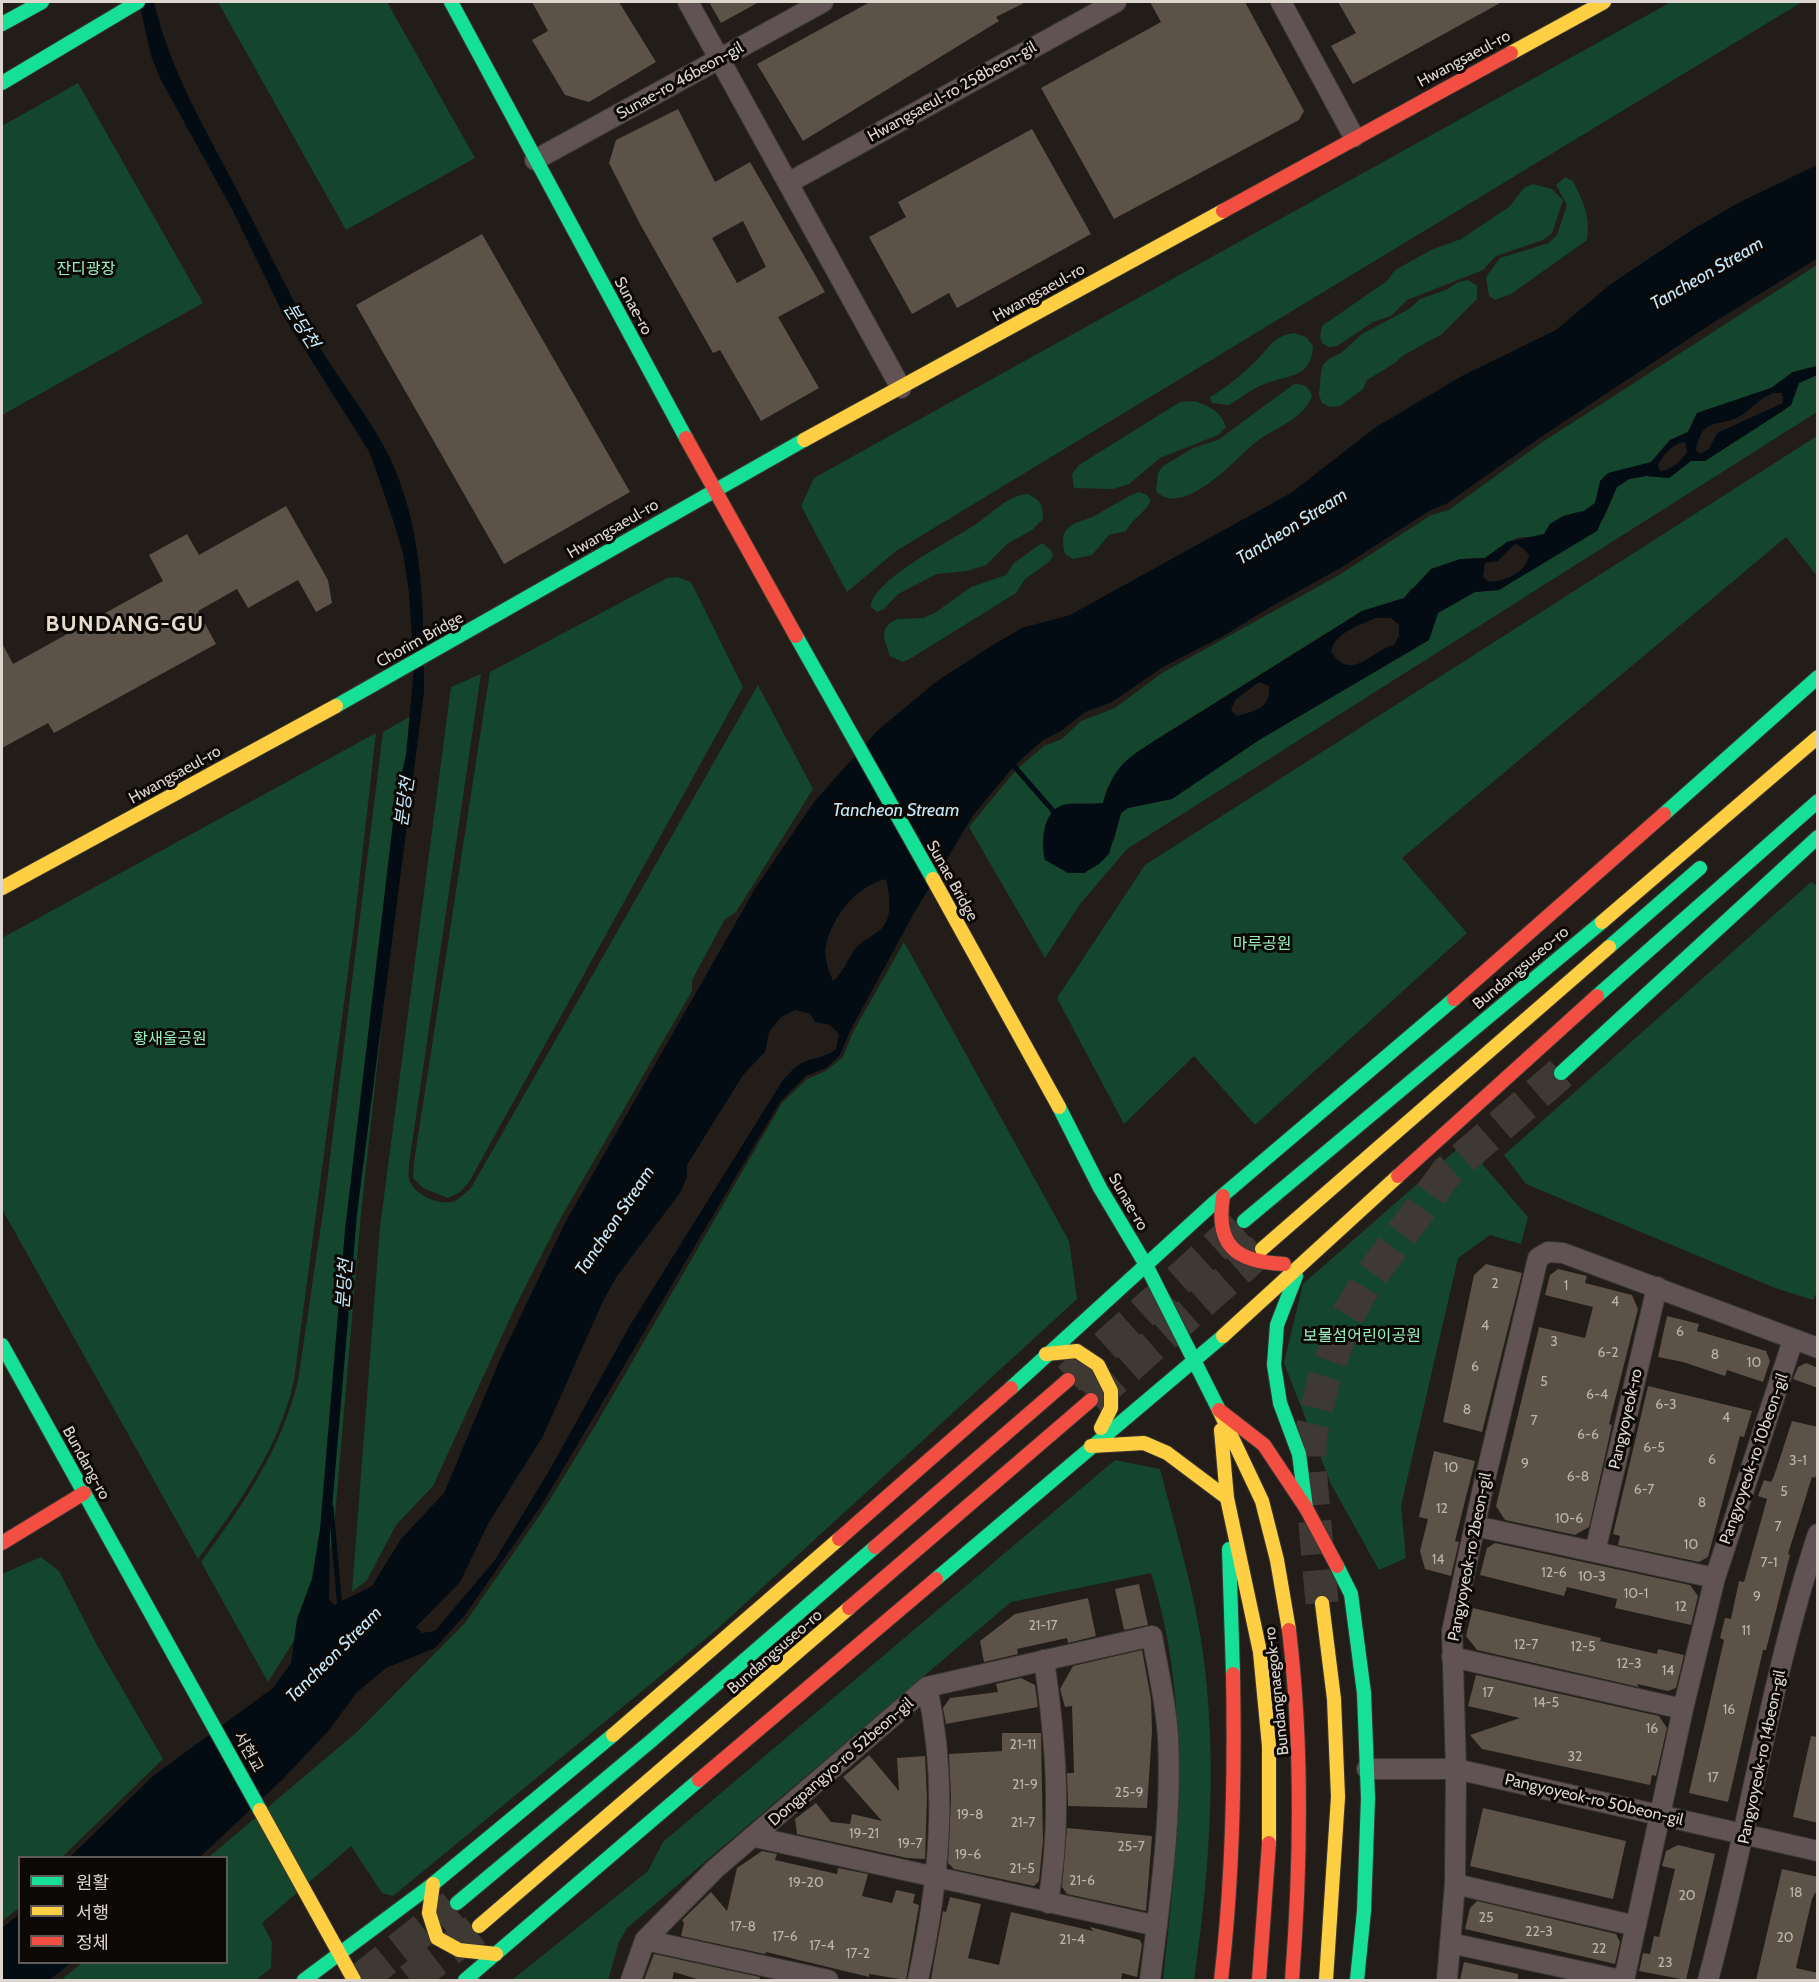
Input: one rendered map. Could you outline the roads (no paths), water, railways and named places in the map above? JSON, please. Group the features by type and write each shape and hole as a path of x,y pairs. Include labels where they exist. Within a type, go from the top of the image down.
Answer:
{"main road":[{"path":"2,24 42,2"},
{"path":"2,83 138,2"},
{"name":"Sunae-ro","path":"451,2 789,625"},
{"name":"Hwangsaeul-ro","path":"492,619 714,489 1604,2"},
{"name":"Chorim Bridge","path":"364,690 492,619"},
{"name":"Sunae Bridge","path":"789,625 1034,1059"},
{"path":"304,1980 433,1884 680,1680 1223,1196 1498,961 1818,677"},
{"name":"Hwangsaeul-ro","path":"2,888 364,690"},
{"name":"Bundangsuseo-ro","path":"1244,1221 1727,817 1818,737"},
{"path":"465,1980 1091,1446 1195,1362 1565,1024 1818,801"},
{"path":"1561,1073 1818,837"},
{"path":"1263,1249 1714,856"},
{"name":"Sunae-ro","path":"1034,1059 1101,1188 1146,1265 1195,1362"},
{"path":"1223,1196 1219,1213 1221,1233 1233,1250 1262,1262 1302,1263"},
{"path":"1302,1263 1277,1325 1274,1365 1280,1403 1299,1454 1306,1508"},
{"name":"Bundang-ro","path":"2,1345 143,1596"},
{"path":"1046,1354 1077,1351 1087,1354 1107,1377 1111,1390 1111,1408 1091,1446"},
{"name":"Bundangnaegok-ro","path":"1195,1362 1262,1500 1279,1578 1292,1662 1302,1821 1292,1980"},
{"name":"Bundangsuseo-ro","path":"457,1903 651,1741 1068,1380"},
{"name":"Bundangsuseo-ro","path":"479,1926 1091,1400"},
{"path":"1219,1410 1264,1445 1306,1508 1351,1594 1360,1654 1367,1770 1365,1900 1357,1980"},
{"name":"Bundangnaegok-ro","path":"1219,1410 1227,1498 1260,1652 1269,1746 1268,1851 1258,1980"},
{"path":"1091,1446 1144,1443 1167,1453 1227,1498 1236,1776 1227,1933 1221,1980"},
{"path":"2,1543 84,1493"},
{"name":"서현교","path":"143,1596 340,1953"},
{"path":"1322,1603 1334,1699 1338,1786 1337,1833 1326,1980"},
{"path":"433,1884 429,1913 437,1938 459,1950 496,1954"},
{"path":"340,1953 354,1980"}],"street":[{"path":"688,2 901,388"},
{"name":"Sunae-ro 46beon-gil","path":"535,160 824,2"},
{"name":"Hwangsaeul-ro 258beon-gil","path":"788,183 1116,2"},
{"path":"1281,2 1354,137"},
{"name":"Pangyoyeok-ro 2beon-gil","path":"1447,1980 1455,1884 1456,1769 1452,1631 1539,1258 1548,1252 1563,1253 1657,1287"},
{"path":"1657,1287 1818,1348"},
{"name":"Pangyoyeok-ro","path":"1595,1552 1657,1287"},
{"name":"Pangyoyeok-ro 10beon-gil","path":"1622,1980 1715,1578 1793,1340"},
{"path":"1475,1526 1715,1578"},
{"name":"Pangyoyeok-ro 14beon-gil","path":"1708,1980 1745,1834 1782,1664 1818,1534"},
{"name":"Dongpangyo-ro 52beon-gil","path":"645,1940 715,1869 927,1688 1152,1636 1165,1704 1168,1736 1165,1848 1150,1980"},
{"path":"1452,1657 1683,1709"},
{"path":"1044,1660 1057,1777 1056,1846 1048,1903"},
{"name":"Dongpangyo-ro 52beon-gil","path":"918,1980 937,1878 940,1787 935,1722 927,1688"},
{"name":"Pangyoyeok-ro 50beon-gil","path":"1367,1770 1456,1769 1818,1851"},
{"name":"Dongpangyo-ro 52beon-gil","path":"755,1837 1157,1926"},
{"path":"1455,1884 1636,1926"},
{"path":"631,1980 645,1940 828,1980"},
{"path":"1450,1943 1622,1980"}],"water":[{"name":"Tancheon Stream","path":"139,2 154,2 180,78 289,292 331,366 375,431 394,466 409,510 421,587 424,692 357,1214 330,1532 329,1599 334,1605 372,1586 401,1539 444,1493 501,1357 565,1223 756,887 814,802 878,730 937,681 991,646 1022,628 1070,615 1291,493 1376,427 1462,376 1556,330 1611,284 1695,228 1740,202 1817,165 1818,258 1711,324 1541,437 1446,504 1429,511 1342,567 1225,635 1163,667 1112,702 1085,712 1061,731 1043,740 1014,766 974,814 914,913 850,1031 840,1055 826,1068 806,1076 780,1102 543,1503 465,1615 435,1648 386,1668 357,1692 330,1729 283,1779 201,1856 71,1856 153,1776 273,1688 291,1663 297,1619 312,1579 320,1529 345,1230 396,797 406,755 414,668 409,593 403,553 370,453 286,320 233,211 161,80 151,56","holes":["886,879 889,912 885,924 854,950 842,971 833,981 825,950 829,934 840,913 856,895 875,883","795,1010 811,1014 815,1022 830,1025 839,1034 836,1049 827,1055 802,1063 783,1080 629,1327 549,1471 495,1560 435,1631 422,1633 416,1627 460,1582 489,1522 543,1436 603,1301 617,1276 680,1193 687,1177 687,1165 743,1075 765,1052 769,1032 781,1017"]},
{"path":"1817,366 1817,375 1799,383 1791,405 1781,412 1705,461 1691,461 1669,478 1646,476 1629,479 1617,487 1597,531 1499,590 1475,592 1438,613 1429,640 1259,740 1172,799 1128,808 1121,813 1109,854 1099,864 1084,873 1068,873 1045,860 1043,837 1047,821 1056,808 1072,804 1103,803 1115,774 1141,749 1362,611 1404,598 1431,569 1460,559 1485,558 1507,542 1544,534 1550,524 1563,516 1584,511 1595,503 1600,481 1608,473 1651,462 1670,440 1688,432 1697,413 1771,388 1793,372","holes":["1782,393 1783,403 1717,433 1709,449 1700,454 1696,450 1703,431 1708,427 1742,415 1768,395","1685,442 1687,452 1685,455 1672,467 1660,471 1658,465 1663,457 1669,450","1515,544 1529,555 1527,562 1519,572 1508,578 1489,582 1483,577 1485,563 1498,561","1375,618 1391,618 1399,625 1399,636 1394,645 1354,665 1346,665 1331,651 1338,639 1349,630","1259,682 1269,686 1267,699 1260,707 1237,716 1231,710 1235,700"]},
{"path":"18,1915 18,1964 70,1964 49,1980 2,1980 2,1928"}],"waterway":[{"path":"1014,766 1054,812"},
{"name":"분당천","path":"331,1507 340,1609"}],"tunnel":[{"path":"1322,1603 1310,1468 1310,1438 1323,1383 1345,1320 1368,1280 1447,1172 1561,1073"},
{"path":"1069,1379 1244,1221"},
{"path":"1091,1400 1262,1249"},
{"path":"360,1980 453,1906"},
{"path":"410,1980 475,1930"}],"district":[{"name":"BUNDANG-GU","path":"125,625"}],"park label":[{"name":"잔디광장","path":"86,269"},
{"name":"마루공원","path":"1262,944"},
{"name":"황새울공원","path":"170,1039"},
{"name":"보물섬어린이공원","path":"1362,1336"}]}
